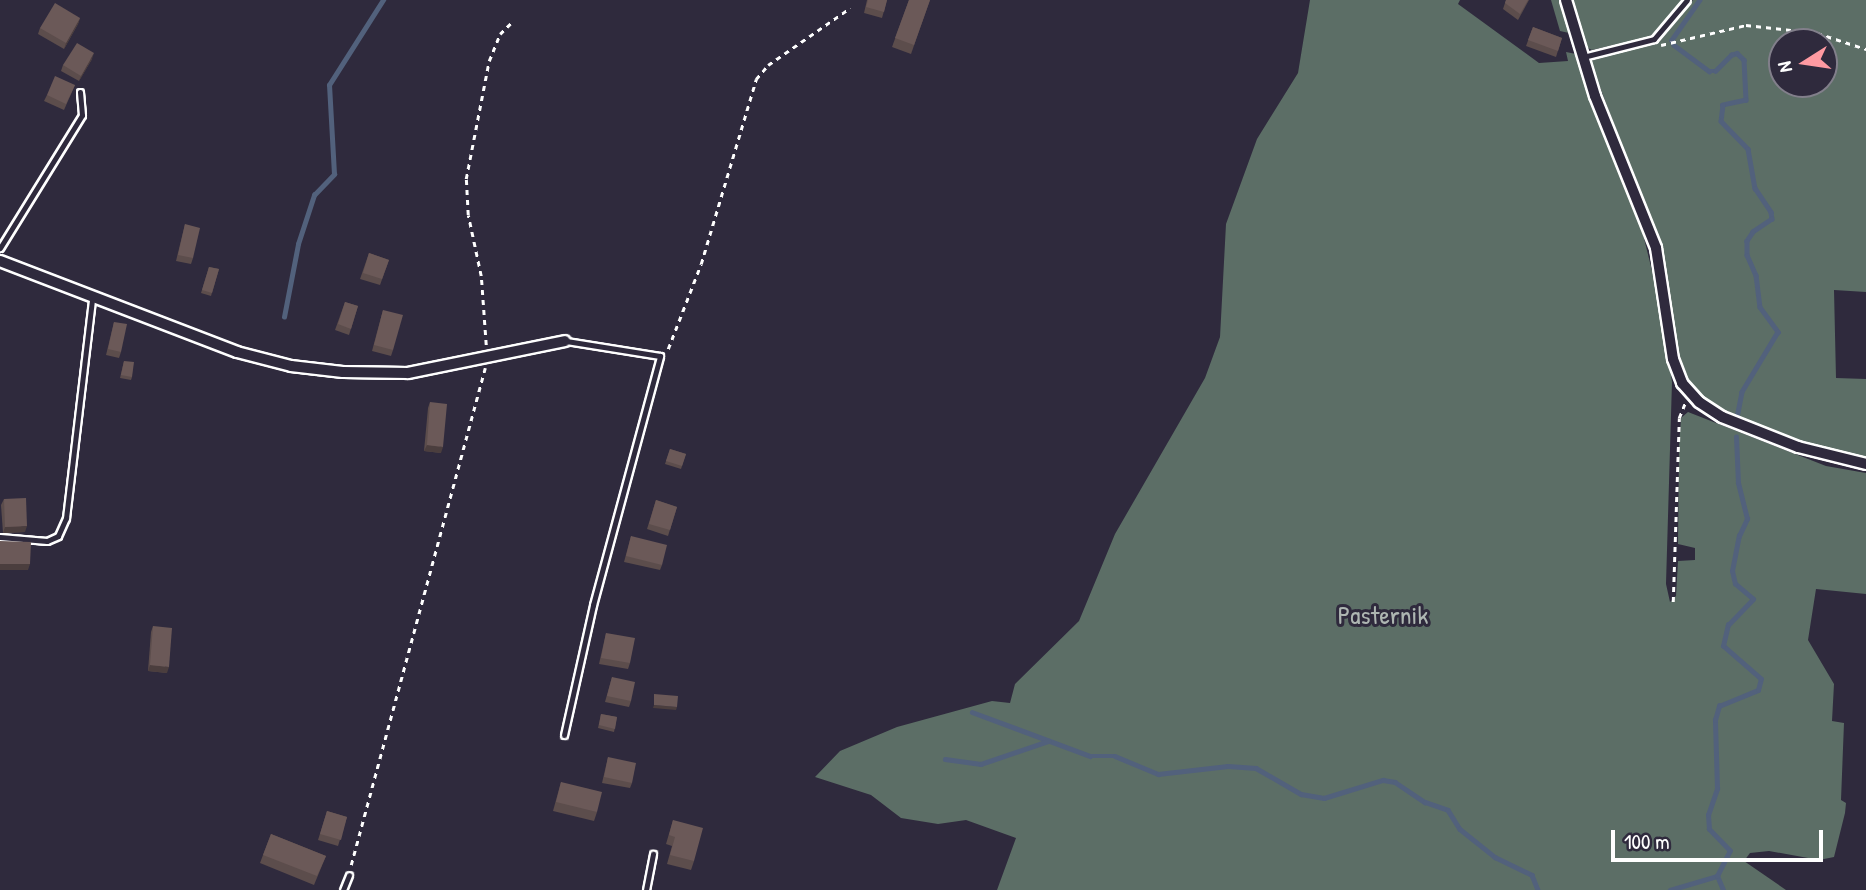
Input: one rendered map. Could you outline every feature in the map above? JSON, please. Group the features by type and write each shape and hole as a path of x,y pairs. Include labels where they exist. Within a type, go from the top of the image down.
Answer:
{"street":[{"path":"1566,0 1583,57 1650,230 1665,293 1673,359 1691,394 1709,411 1766,435 1866,464"},
{"path":"0,261 92,300 237,352 291,366 408,373 565,341"}],"lane":[{"path":"1583,57 1654,39 1687,0"},
{"path":"0,248 82,115 80,92"},
{"path":"0,537 47,541 58,536 66,518 92,300"},
{"path":"564,735 660,356 565,341"},
{"path":"646,890 653,854"},
{"path":"343,890 349,875"}],"path":[{"path":"660,356 672,345 701,264 756,79 768,65 850,8"},
{"path":"349,875 471,430 485,369 481,276 468,215 466,179 489,61 500,34 513,21"},
{"path":"1658,45 1746,25 1817,33 1866,49"},
{"path":"1673,602 1679,418 1691,394"}],"green space":[{"name":"Pasternik","path":"1310,0 1460,0 1458,4 1539,63 1568,61 1566,52 1576,54 1638,214 1661,307 1672,382 1666,584 1670,602 1676,596 1678,561 1695,560 1695,548 1678,544 1681,418 1688,412 1826,466 1866,473 1866,594 1816,589 1808,640 1834,684 1832,721 1844,723 1841,800 1846,803 1834,857 1819,860 1769,851 1750,853 1744,861 1786,890 997,890 1016,838 966,820 938,824 901,818 871,795 815,777 840,751 897,727 992,701 1010,703 1015,684 1079,621 1115,534 1205,378 1220,337 1226,224 1257,139 1298,73"},
{"path":"1551,0 1560,0 1569,33 1560,31"},
{"path":"1572,0 1682,0 1668,22 1649,37 1592,50 1586,47"},
{"path":"1693,0 1866,0 1866,292 1834,290 1836,378 1866,379 1866,458 1809,444 1720,410 1693,389 1679,364 1663,253 1590,61 1654,43"}],"building":[{"path":"868,0 887,0 884,12 866,7"},
{"path":"909,0 930,0 914,45 895,38"},
{"path":"1506,0 1528,0 1520,14 1505,3"},
{"path":"55,3 80,18 66,43 40,28"},
{"path":"1533,27 1562,38 1558,51 1528,40"},
{"path":"77,43 94,53 81,76 63,65"},
{"path":"55,76 75,85 66,104 47,95"},
{"path":"185,224 200,228 193,258 178,255"},
{"path":"369,253 389,260 382,279 363,273"},
{"path":"209,267 219,269 212,293 202,290"},
{"path":"345,302 358,306 351,329 338,324"},
{"path":"383,310 403,315 393,350 374,345"},
{"path":"114,322 127,324 121,352 108,349"},
{"path":"124,361 134,362 132,377 121,375"},
{"path":"430,402 447,404 443,447 427,445"},
{"path":"670,449 686,454 682,466 666,461"},
{"path":"26,498 27,526 5,527 4,499"},
{"path":"656,500 677,507 670,530 649,524"},
{"path":"631,536 667,545 662,565 626,556"},
{"path":"0,541 31,542 30,564 0,564"},
{"path":"153,626 172,628 169,667 150,665"},
{"path":"606,633 635,638 630,663 601,658"},
{"path":"612,677 635,682 631,701 607,696"},
{"path":"654,694 678,696 677,707 654,705"},
{"path":"601,714 617,717 615,729 599,725"},
{"path":"608,757 636,763 632,783 604,777"},
{"path":"561,782 602,792 597,812 556,802"},
{"path":"327,811 347,817 341,840 320,834"},
{"path":"673,820 703,828 694,861 670,855 675,837 669,835"},
{"path":"271,834 326,856 317,876 263,855"}],"waterway":[{"path":"284,317 298,244 314,195 334,174 329,85 383,0"},
{"path":"1700,0 1672,40 1674,45 1709,71 1715,71 1731,55 1737,53 1744,60 1746,100 1723,105 1721,121 1748,149 1755,188 1771,212 1772,219 1753,232 1747,241 1747,255 1756,275 1760,307 1778,332 1742,392 1737,417"},
{"path":"1723,890 1717,876 1730,851 1709,829 1708,815 1717,789 1715,720 1719,706 1758,690 1761,679 1723,646 1728,625 1753,599 1735,584 1732,571 1739,536 1747,519 1738,483 1736,437"},
{"path":"972,712 1090,756 1115,756 1158,774 1228,766 1256,768 1301,794 1324,798 1383,780 1395,782 1425,802 1448,810 1460,829 1495,857 1532,875 1538,890"},
{"path":"945,759 981,764 1048,741"},
{"path":"1670,890 1717,876"}]}
